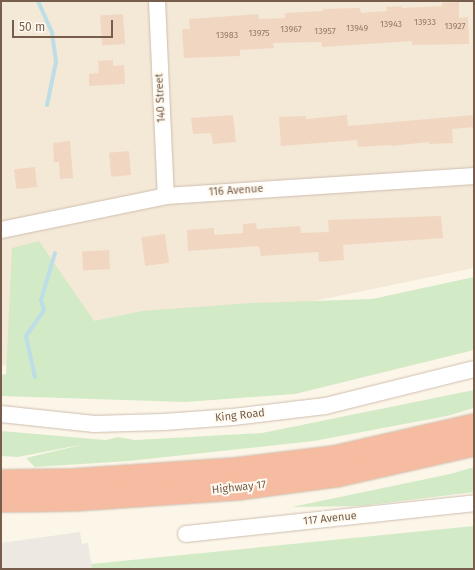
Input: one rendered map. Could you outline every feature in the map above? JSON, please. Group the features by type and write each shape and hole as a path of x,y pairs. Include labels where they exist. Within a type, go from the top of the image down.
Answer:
{"highway":[{"name":"Highway 17","path":"1,480 73,480 235,469 334,457 474,425"},
{"name":"Highway 17","path":"1,500 72,500 237,489 336,476 474,444"}],"street":[{"name":"140 Street","path":"157,1 166,196"},
{"name":"116 Avenue","path":"1,230 166,196 474,176"},
{"name":"King Road","path":"1,414 94,424 164,422 233,417 325,406 474,368"},
{"name":"117 Avenue","path":"186,534 474,503"}],"shaded area":[{"path":"1,1 474,1 474,268 1,366"},
{"path":"80,532 82,544 88,543 92,569 1,569 1,543"}],"green space":[{"path":"39,241 94,321 142,311 251,303 372,299 474,277 474,350 295,394 185,402 1,396 1,375 6,374 12,248"},
{"path":"474,390 474,408 447,416 314,441 129,461 35,467 26,458 85,444 18,457 1,456 1,431 106,440 118,437 135,440 262,433"},
{"path":"474,467 474,492 361,506 292,507 450,474"},
{"path":"474,526 474,569 92,569 91,564"}],"building":[{"path":"459,2 459,18 468,17 469,44 412,45 412,41 322,47 321,42 273,43 274,48 240,50 240,56 184,58 182,29 190,29 189,19 258,14 259,19 285,18 285,13 323,11 323,9 360,8 361,13 387,11 386,7 402,6 402,8 442,6 442,3"},
{"path":"123,14 125,44 102,46 100,16"},
{"path":"113,60 113,66 124,65 125,84 89,86 89,74 99,73 98,61"},
{"path":"233,115 236,142 213,144 211,133 193,134 191,118"},
{"path":"347,115 348,126 474,115 474,127 452,129 453,143 429,144 429,142 391,146 358,147 357,140 281,146 279,117 306,116 306,119"},
{"path":"70,141 73,178 60,179 59,162 54,162 53,143"},
{"path":"129,151 131,175 111,177 109,153"},
{"path":"35,167 37,187 16,189 14,169"},
{"path":"441,216 443,238 343,245 344,260 319,262 318,252 261,256 259,246 188,251 187,230 214,228 214,235 243,233 243,224 256,223 257,229 300,226 301,233 329,232 328,220"},
{"path":"165,234 169,263 145,266 141,237"},
{"path":"109,250 110,269 83,270 82,251"}],"waterway":[{"path":"38,1 52,33 56,62 47,105"},
{"path":"35,377 26,336 44,310 41,300 55,253"}]}
